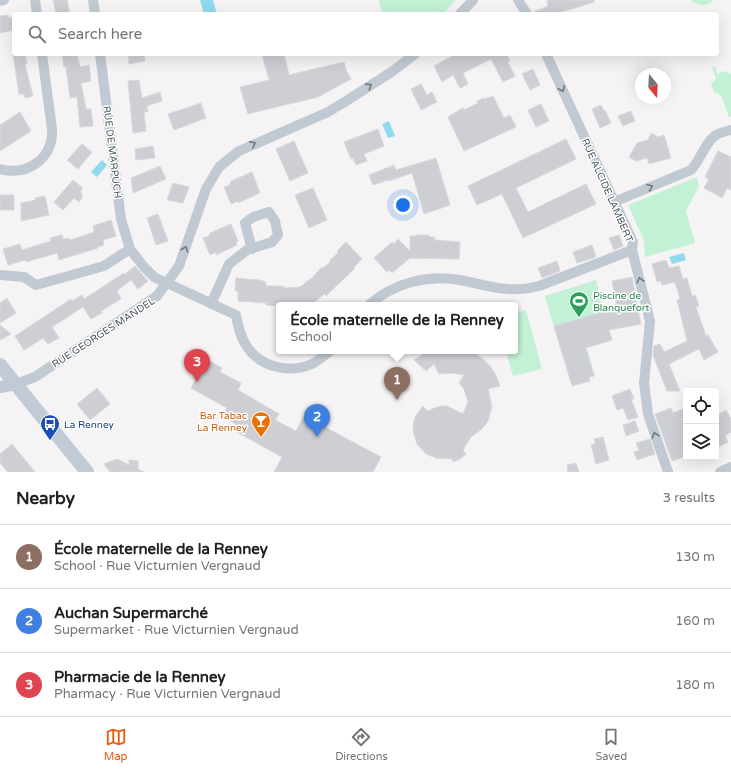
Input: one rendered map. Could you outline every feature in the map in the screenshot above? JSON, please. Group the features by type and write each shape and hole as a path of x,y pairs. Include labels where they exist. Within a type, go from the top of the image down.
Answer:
{"main road":[{"path":"0,365 87,472"}],"street":[{"path":"0,1 4,0"},
{"path":"35,0 37,12"},
{"path":"93,0 95,12"},
{"path":"462,12 473,0"},
{"path":"518,0 526,12"},
{"path":"0,169 17,171 30,167 38,162 50,145 52,129 42,56"},
{"name":"RUE DE MARPUCH","path":"100,56 122,219 130,249 154,278 236,316 239,330 246,345 253,355 264,363 276,367 299,368 312,364 326,354"},
{"name":"RUE GEORGES MANDEL","path":"16,384 35,377 158,296 179,266 206,189 219,167 239,151 328,112 393,71 412,56"},
{"name":"RUE ALCIDE LAMBERT","path":"547,56 633,242 632,250 650,321 644,383 648,414 668,472"},
{"path":"614,202 691,170 699,160 711,138 717,134 731,130"},
{"path":"0,275 24,277 36,285 104,266 130,249"},
{"path":"212,304 229,264 247,250 252,249"},
{"path":"372,302 388,291 415,281 429,279 458,280 508,290 525,289 539,286 632,250"},
{"path":"0,387 16,384"},
{"path":"720,472 731,467"}],"green space":[{"path":"378,0 456,0 445,12 382,12"},
{"path":"690,0 713,0 708,4 702,5"},
{"path":"715,66 717,74 725,71 731,74 731,117 729,117 721,95 714,92 711,84 716,78 712,67"},
{"path":"697,177 699,186 686,211 695,243 645,257 644,241 628,205"},
{"name":"Piscine de Blanquefort","path":"596,280 612,340 583,349 584,353 588,352 595,376 589,377 590,381 572,386 564,360 571,358 570,353 562,355 545,296"},
{"path":"526,310 542,369 513,376 507,354 518,354 518,312"}],"water":[{"path":"200,0 213,0 216,12 203,12"},
{"path":"389,121 395,136 388,138 382,124"},
{"path":"102,160 107,165 97,177 91,172"},
{"path":"684,253 686,260 672,264 669,257"}],"building":[{"path":"53,0 67,0 70,12 56,12"},
{"path":"547,0 594,0 594,2 562,12 533,12 548,6"},
{"path":"8,15 8,18 12,17 12,30 0,33 0,16"},
{"path":"13,56 25,56 27,64 25,64 33,96 25,98 24,94 19,94"},
{"path":"62,56 77,56 80,67 89,65 91,81 81,83 86,109 91,109 93,126 80,127 77,97 70,98 66,67 64,67"},
{"path":"128,56 144,56 145,61 129,64"},
{"path":"263,56 284,56 289,75 344,62 351,79 318,97 248,114 240,87 269,80"},
{"path":"452,56 507,56 510,60 508,62 515,76 503,82 491,59 463,73 468,84 460,88 453,75 442,82 434,66"},
{"path":"533,69 540,85 530,90 522,74"},
{"path":"139,80 142,98 160,92 162,101 147,106 148,112 144,112 146,131 133,133 128,81"},
{"path":"421,84 427,95 432,92 437,102 421,110 411,89"},
{"path":"493,96 504,118 510,115 516,127 464,151 448,117 463,108 464,110 478,103 477,101"},
{"path":"201,103 206,118 174,130 168,114"},
{"path":"541,104 549,121 536,127 528,110"},
{"path":"601,105 611,123 600,128 592,109"},
{"path":"631,111 635,121 623,126 618,116"},
{"path":"20,112 31,131 0,151 0,125"},
{"path":"378,129 384,146 364,154 367,161 356,165 353,158 351,159 344,142"},
{"path":"651,133 658,137 664,135 671,158 649,164 647,158 636,161 629,157 637,143 648,140"},
{"path":"566,139 576,159 516,188 528,212 586,184 596,204 523,238 502,194 477,205 468,186"},
{"path":"294,141 308,173 290,181 276,149"},
{"path":"82,144 92,152 78,169 67,160"},
{"path":"153,146 155,158 136,160 135,149"},
{"path":"718,151 731,157 731,190 727,188 722,198 704,188 709,179 705,177"},
{"path":"436,158 450,205 424,214 412,173 373,185 369,175 394,165 396,170"},
{"path":"160,166 166,179 133,193 131,178"},
{"path":"252,172 260,193 238,203 238,201 231,204 224,187 230,185 231,181"},
{"path":"73,180 83,188 80,192 82,194 82,198 79,202 74,198 63,210 54,202"},
{"path":"173,183 189,187 183,203 167,200"},
{"path":"313,188 327,220 309,228 295,195"},
{"path":"0,195 14,195 14,210 0,210"},
{"path":"45,196 49,215 21,221 21,203 36,200 35,198"},
{"path":"158,214 168,241 156,245 147,218"},
{"path":"111,220 116,236 103,240 104,245 98,248 59,260 57,253 26,262 25,260 8,265 3,249 20,244 22,250 51,241 50,238 62,235 63,239 69,238 70,240 94,232 93,226"},
{"path":"231,224 238,241 236,242 237,245 216,255 216,252 210,255 203,238 209,236 210,233"},
{"path":"418,235 435,237 435,240 460,242 459,259 410,258 392,273 389,270 387,272 374,258 391,243 395,243 398,239 410,251 410,236"},
{"path":"619,235 623,246 614,250 609,238"},
{"path":"346,242 362,259 354,267 355,268 326,296 324,294 315,302 276,302 276,306 266,305 266,303 238,301 238,291 235,291 236,278 259,280 266,282 266,286 283,286 285,288 300,287 330,262 330,260 338,253 337,251"},
{"path":"592,245 596,257 577,263 573,252"},
{"path":"666,260 669,268 679,266 683,279 687,278 692,296 695,295 699,306 696,307 706,336 708,335 718,352 704,360 699,349 669,364 680,391 667,391 653,355 654,346 660,344 664,352 687,341 677,300 680,299 675,282 662,285 661,281 657,282 652,264"},
{"path":"557,261 560,271 542,278 538,268"},
{"path":"135,266 148,281 138,289 131,280 117,291 121,299 101,311 102,313 91,319 83,307 52,327 59,338 48,344 43,338 24,350 15,336 71,299 72,301 82,295 84,299 124,273 125,274"},
{"path":"632,277 641,324 609,330 612,340 586,348 594,376 589,377 590,381 572,386 554,326 617,308 612,281"},
{"path":"7,298 16,313 0,323 0,303"},
{"path":"0,325 11,334 0,340"},
{"path":"423,354 476,354 490,366 496,375 500,386 488,389 492,407 488,421 482,429 471,437 463,450 466,454 453,462 452,459 436,458 426,454 417,444 413,426 415,417 423,406 427,411 440,406 447,406 463,414 468,402 464,389 459,383 464,375 451,373 439,374 434,364 426,371 414,360"},
{"path":"208,360 222,368 220,372 241,383 238,390 279,414 275,420 296,431 304,416 381,457 373,472 274,472 282,457 233,430 236,424 223,417 227,408 191,388 204,363 206,364"},
{"path":"97,388 110,404 90,420 77,404"},
{"path":"630,389 634,399 631,399 638,417 628,420 623,408 617,410 612,396"},
{"path":"671,408 673,413 683,409 683,457 672,461 655,414"},
{"path":"726,410 731,419 731,432 725,436 728,442 719,446 719,424 719,414"},
{"path":"635,421 639,431 626,436 623,425"},
{"path":"603,437 609,460 596,464 591,445 595,444 594,439"},
{"path":"650,439 655,454 637,460 634,452 639,450 636,443"},
{"path":"12,444 35,472 8,472 0,463 0,454"},
{"path":"117,459 129,465 129,460 138,461 138,469 144,472 110,472 104,464"},
{"path":"576,463 579,472 568,472 567,465"}],"place":[{"name":"Piscine de Blanquefort","path":"579,318"},
{"name":"Pharmacie de la Renney","path":"197,382"},
{"name":"École maternelle de la Renney","path":"397,400"},
{"name":"Auchan Supermarché","path":"317,437"},
{"name":"Bar Tabac La Renney","path":"261,438"},
{"name":"La Renney","path":"50,441"}]}
